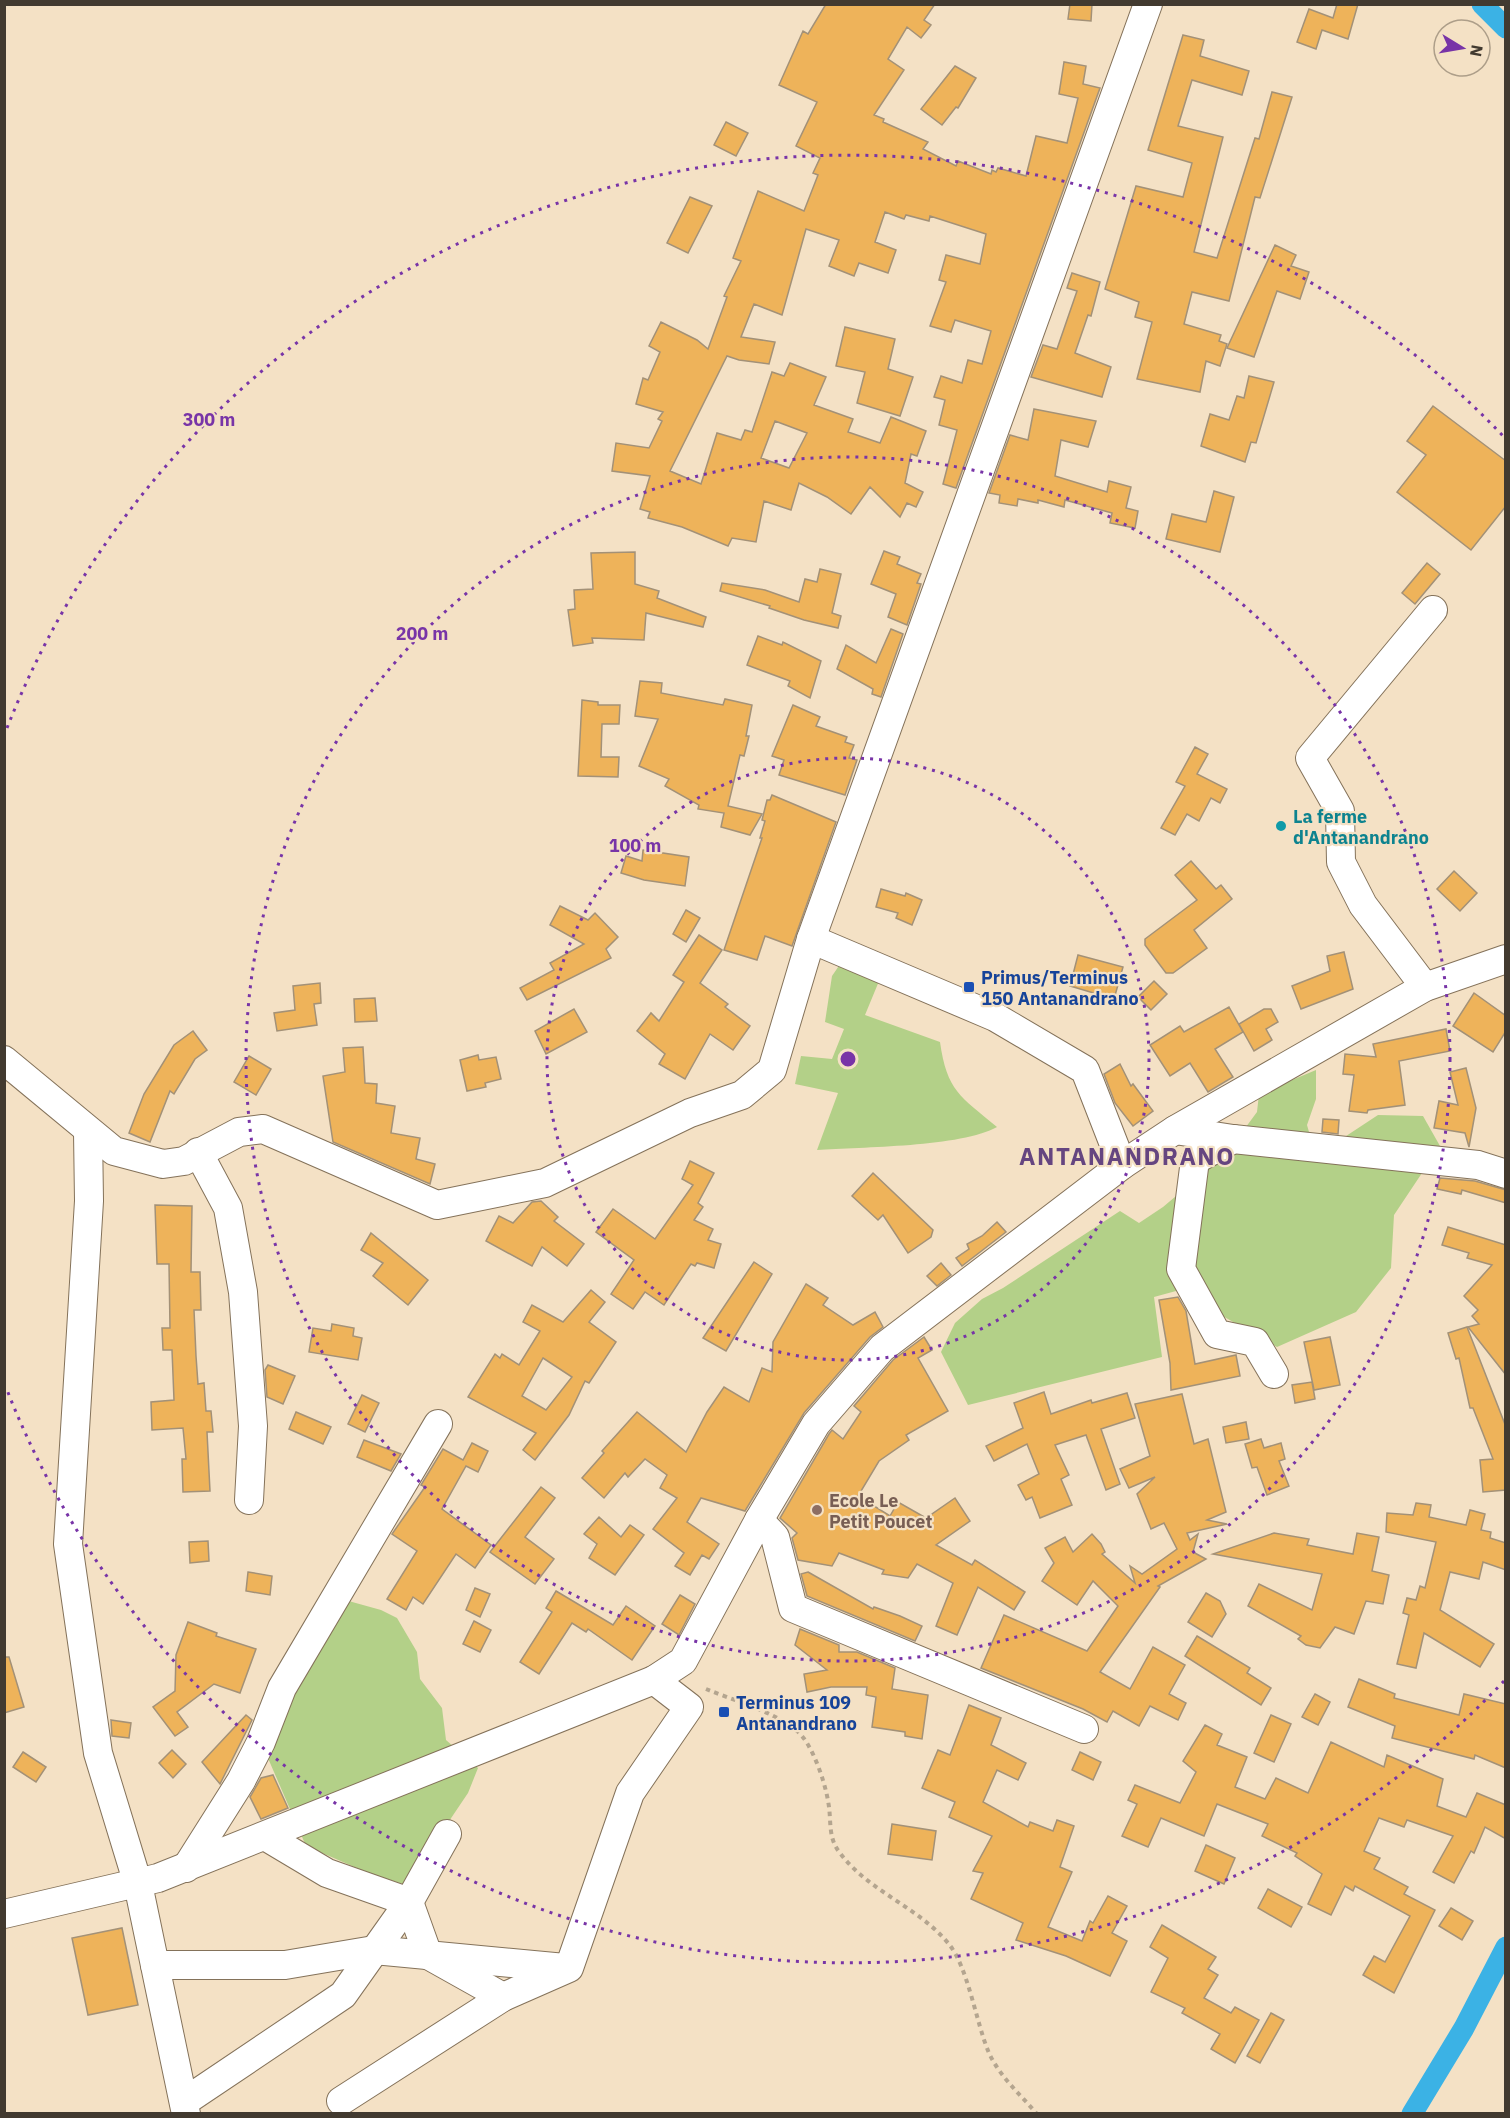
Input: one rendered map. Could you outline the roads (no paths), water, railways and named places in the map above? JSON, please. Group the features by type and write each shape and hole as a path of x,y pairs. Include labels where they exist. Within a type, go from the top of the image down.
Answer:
{"street":[{"path":"4,1060 88,1132 114,1151 163,1164 184,1161 239,1132 263,1129 437,1205 545,1183 690,1113 742,1095 772,1070 812,939 1148,4"},
{"path":"1425,987 1364,905 1341,862 1340,811 1310,758 1433,610"},
{"path":"812,939 995,1017 1086,1070 1122,1165"},
{"path":"4,1914 138,1884 186,1868 654,1680 683,1661 759,1521 816,1424 882,1348 1122,1165 1175,1130 1425,987 1506,959"},
{"path":"1175,1130 1233,1139 1402,1155 1478,1165 1506,1174"},
{"path":"88,1132 89,1201 68,1544 98,1753 138,1884 185,2108 343,1995 409,1902 447,1834"},
{"path":"1233,1139 1195,1160 1181,1269 1217,1334 1255,1342 1274,1374"},
{"path":"198,1152 228,1208 243,1292 253,1426 249,1500"},
{"path":"186,1868 241,1781 261,1742 282,1688 438,1424"},
{"path":"759,1521 775,1537 793,1608 1084,1729"},
{"path":"341,2101 503,1996 569,1968 630,1793 689,1707 654,1680"},
{"path":"265,1836 327,1873 409,1902"},
{"path":"409,1902 428,1955 503,1996"},
{"path":"155,1965 285,1965 374,1950 569,1968"}],"waterway":[{"path":"1482,4 1506,28"},
{"path":"1412,2114 1464,2028 1506,1947"}],"place":[{"name":"La ferme d'Antanandrano","path":"1281,826"},
{"name":"Primus/Terminus 150 Antanandrano","path":"969,987"},
{"name":"Ecole Le Petit Poucet","path":"817,1510"},
{"name":"Terminus 109 Antanandrano","path":"724,1712"}],"district":[{"name":"ANTANANDRANO","path":"1127,1156"}]}
